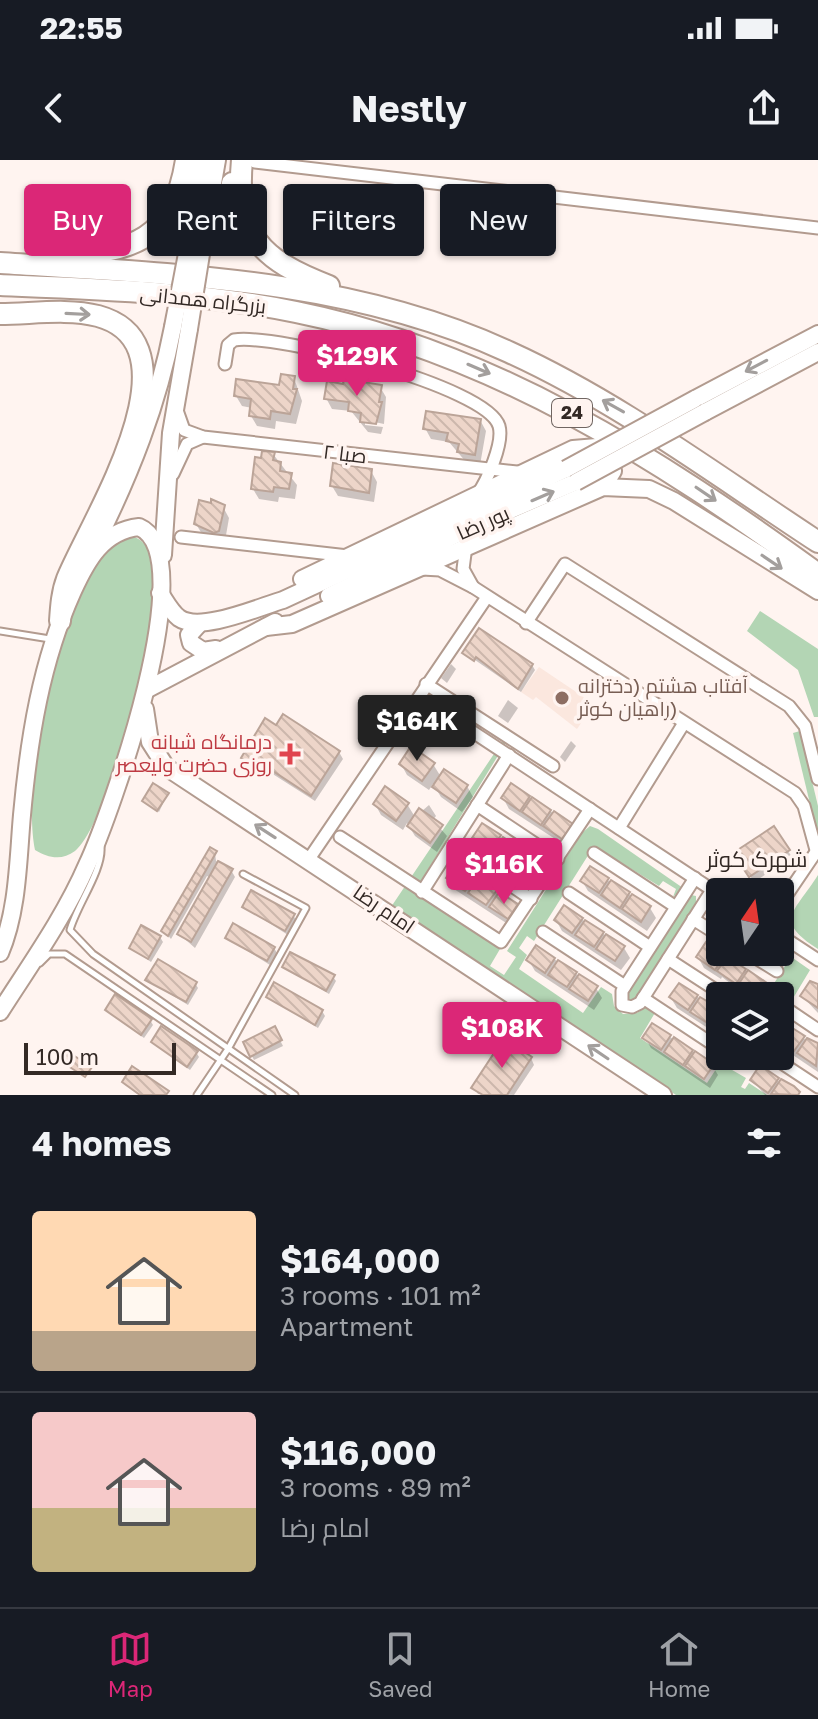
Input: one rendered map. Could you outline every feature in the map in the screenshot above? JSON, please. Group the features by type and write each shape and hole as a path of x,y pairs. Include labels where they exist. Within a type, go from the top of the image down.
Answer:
{"highway":[{"path":"182,184 186,160"},
{"path":"238,184 244,161"},
{"path":"244,161 239,191 242,216 267,252 310,279 404,314"},
{"path":"0,251 117,251 147,233"},
{"name":"بزرگراه همدانی","path":"0,263 227,278 404,314 508,351 619,409 818,542"},
{"name":"بزرگراه همدانی","path":"0,285 220,299 298,312 392,336 446,355 522,387 607,432 707,494 818,574"},
{"path":"0,314 74,314 105,319 128,337 140,355 146,376 132,435 67,580 57,630"}],"street":[{"path":"201,184 202,160"},
{"path":"210,184 217,160"},
{"path":"244,161 818,228"},
{"path":"194,256 181,328 178,413 184,430 203,437"},
{"path":"0,953 11,914 31,732 57,630 148,426 181,328"},
{"name":"پور رضا","path":"145,693 224,648 571,476 700,405 818,334"},
{"path":"225,364 228,345 234,340 277,341 372,363 492,414 499,424 500,437 477,495"},
{"name":"پور رضا","path":"700,405 818,352"},
{"path":"0,1012 73,894 100,836 145,693 160,593 178,396"},
{"path":"167,497 180,452 187,444 203,437"},
{"name":"صبا ۲","path":"203,437 487,471 525,472"},
{"path":"257,607 297,581 573,449 597,447 609,457 613,471 603,487"},
{"name":"پور رضا","path":"199,624 283,600 571,476"},
{"path":"266,627 292,624 603,487 649,489 674,501 818,591"},
{"path":"85,565 108,537 119,530 139,527 154,538 162,569"},
{"path":"181,537 348,556"},
{"path":"466,546 463,569 473,587"},
{"path":"526,623 565,564 789,706 805,726 818,779"},
{"path":"412,570 440,570 473,587 795,793 804,806 817,849 794,884"},
{"path":"160,593 178,618 199,624 189,635 196,648 224,648"},
{"path":"309,859 487,597"},
{"path":"426,684 553,766"},
{"name":"امام رضا","path":"145,693 150,742 166,767 663,1095"},
{"path":"429,703 706,885"},
{"path":"619,828 684,723"},
{"path":"422,892 509,755"},
{"path":"477,805 558,859"},
{"path":"340,837 501,942 590,809"},
{"path":"452,845 531,899"},
{"path":"594,853 676,907"},
{"path":"695,878 625,986 620,995 622,1005 636,1006 643,998 706,904"},
{"path":"569,893 650,947"},
{"path":"693,919 706,927"},
{"path":"543,932 625,986"},
{"path":"794,944 818,960"},
{"path":"668,959 706,984"},
{"path":"769,966 777,971"},
{"path":"643,998 706,1040"},
{"path":"794,1014 818,1030"},
{"path":"792,1070 818,1087"}],"lane":[{"path":"0,631 57,630"},
{"path":"100,836 102,860 85,889 70,930 93,954 295,1095"},
{"path":"197,1095 228,1049 306,908 243,874"},
{"path":"11,995 49,954 65,954 272,1095"}],"shaded area":[{"name":"آفتاب هشتم (دخترانه راهیان کوثر)","path":"539,667 594,704 577,729 536,697 533,700 521,692"}],"green space":[{"path":"127,535 137,538 151,553 155,587 152,623 132,713 89,833 70,854 50,856 35,850 32,818 40,729 51,680 65,632 83,590 103,556"},
{"path":"760,611 818,649 818,717 814,717 798,670 747,631"},
{"path":"800,731 818,806 818,837 793,733"},
{"path":"507,741 421,881 412,887 413,892 500,949 490,966 504,975 516,957 507,951 582,833 590,826 598,829 683,888 673,897 676,889 663,881 659,886 594,846 534,941 527,936 519,948 527,955 519,969 583,1013 601,987 612,994 614,1006 623,1014 637,1013 649,1005 656,1011 640,1038 707,1083 715,1070 732,1070 746,1078 741,1087 745,1089 749,1083 767,1095 676,1095 391,907 502,742"},
{"path":"818,875 818,949 796,931 796,907"},
{"path":"691,895 696,896 696,903 634,1000 629,1002 625,997"},
{"path":"794,959 810,970 794,997 794,982 775,982 785,966 794,966"}],"building":[{"path":"281,374 295,376 293,389 297,389 290,414 271,411 270,419 249,416 251,399 234,396 236,379 279,385"},
{"path":"344,379 382,385 379,402 382,402 376,424 360,422 361,413 348,411 349,402 324,399 327,381 343,384"},
{"path":"426,411 481,419 475,455 457,452 459,444 446,441 448,433 423,429"},
{"path":"262,451 275,452 273,460 281,462 280,471 292,473 289,489 274,487 273,492 251,489 255,457 261,458"},
{"path":"333,463 372,469 369,493 330,486"},
{"path":"211,499 225,505 219,531 214,533 194,524 199,500 211,503"},
{"path":"479,628 533,664 518,689 476,657 474,661 462,653"},
{"name":"درمانگاه شبانه روزی حضرت ولیعصر","path":"283,714 340,751 311,796 253,758 250,764 241,758 265,718 276,725"},
{"path":"411,746 435,763 422,781 399,764"},
{"path":"444,769 468,785 456,803 432,787"},
{"path":"153,783 169,793 157,811 142,801"},
{"path":"511,783 530,796 520,811 501,798"},
{"path":"385,786 409,803 396,821 373,804"},
{"path":"532,797 551,810 541,825 522,812"},
{"path":"419,808 443,825 430,843 407,826"},
{"path":"554,811 573,824 562,839 543,826"},
{"path":"482,823 501,835 491,851 472,838"},
{"path":"774,826 790,850 749,877 733,853"},
{"path":"503,837 522,850 512,865 493,852"},
{"path":"210,847 217,851 168,936 161,931"},
{"path":"524,851 543,864 533,879 514,866"},
{"path":"218,861 233,869 191,942 177,934"},
{"path":"456,863 475,876 465,891 446,878"},
{"path":"590,866 609,878 599,893 580,881"},
{"path":"478,878 497,890 486,905 468,893"},
{"path":"611,880 630,892 620,908 601,895"},
{"path":"251,890 295,914 285,931 242,907"},
{"path":"499,892 518,904 508,919 489,907"},
{"path":"632,894 651,906 641,922 622,909"},
{"path":"564,905 583,918 572,933 554,920"},
{"path":"585,920 604,932 594,947 575,935"},
{"path":"233,923 275,947 267,961 225,938"},
{"path":"141,925 161,936 148,959 129,948"},
{"path":"606,934 625,946 615,961 596,949"},
{"path":"706,942 706,964 696,957"},
{"path":"536,945 555,958 545,973 526,960"},
{"path":"290,952 335,975 326,991 282,967"},
{"path":"158,959 197,982 186,1002 145,980"},
{"path":"558,960 577,972 567,987 548,975"},
{"path":"721,966 741,966 746,969 737,982 717,971"},
{"path":"748,970 766,982 740,982"},
{"path":"579,974 598,986 588,1001 569,989"},
{"path":"810,981 818,984 818,1008 800,996"},
{"path":"274,982 323,1010 315,1025 266,997"},
{"path":"679,983 698,995 688,1010 669,997"},
{"path":"115,994 152,1019 141,1035 105,1010"},
{"path":"700,997 706,1001 706,1022 690,1012"},
{"path":"652,1023 671,1035 661,1050 642,1038"},
{"path":"161,1026 198,1051 187,1067 151,1042"},
{"path":"275,1026 282,1040 250,1057 243,1042"},
{"path":"794,1029 805,1036 794,1051"},
{"path":"674,1037 693,1050 683,1065 664,1052"},
{"path":"504,1038 532,1057 507,1095 483,1095 471,1088"},
{"path":"807,1038 818,1043 816,1066 797,1053"},
{"path":"695,1051 706,1059 706,1070 710,1070 704,1079 685,1066"},
{"path":"68,1052 92,1067 85,1077 62,1062"},
{"path":"132,1066 169,1091 166,1095 140,1095 122,1082"},
{"path":"757,1070 767,1070 779,1078 768,1093 750,1080"},
{"path":"781,1079 794,1086 800,1092 798,1095 771,1094"}],"place":[{"name":"آفتاب هشتم (دخترانه راهیان کوثر)","path":"562,698"},
{"name":"درمانگاه شبانه روزی حضرت ولیعصر","path":"290,754"}],"district":[{"name":"شهرک کوثر","path":"757,859"}]}
